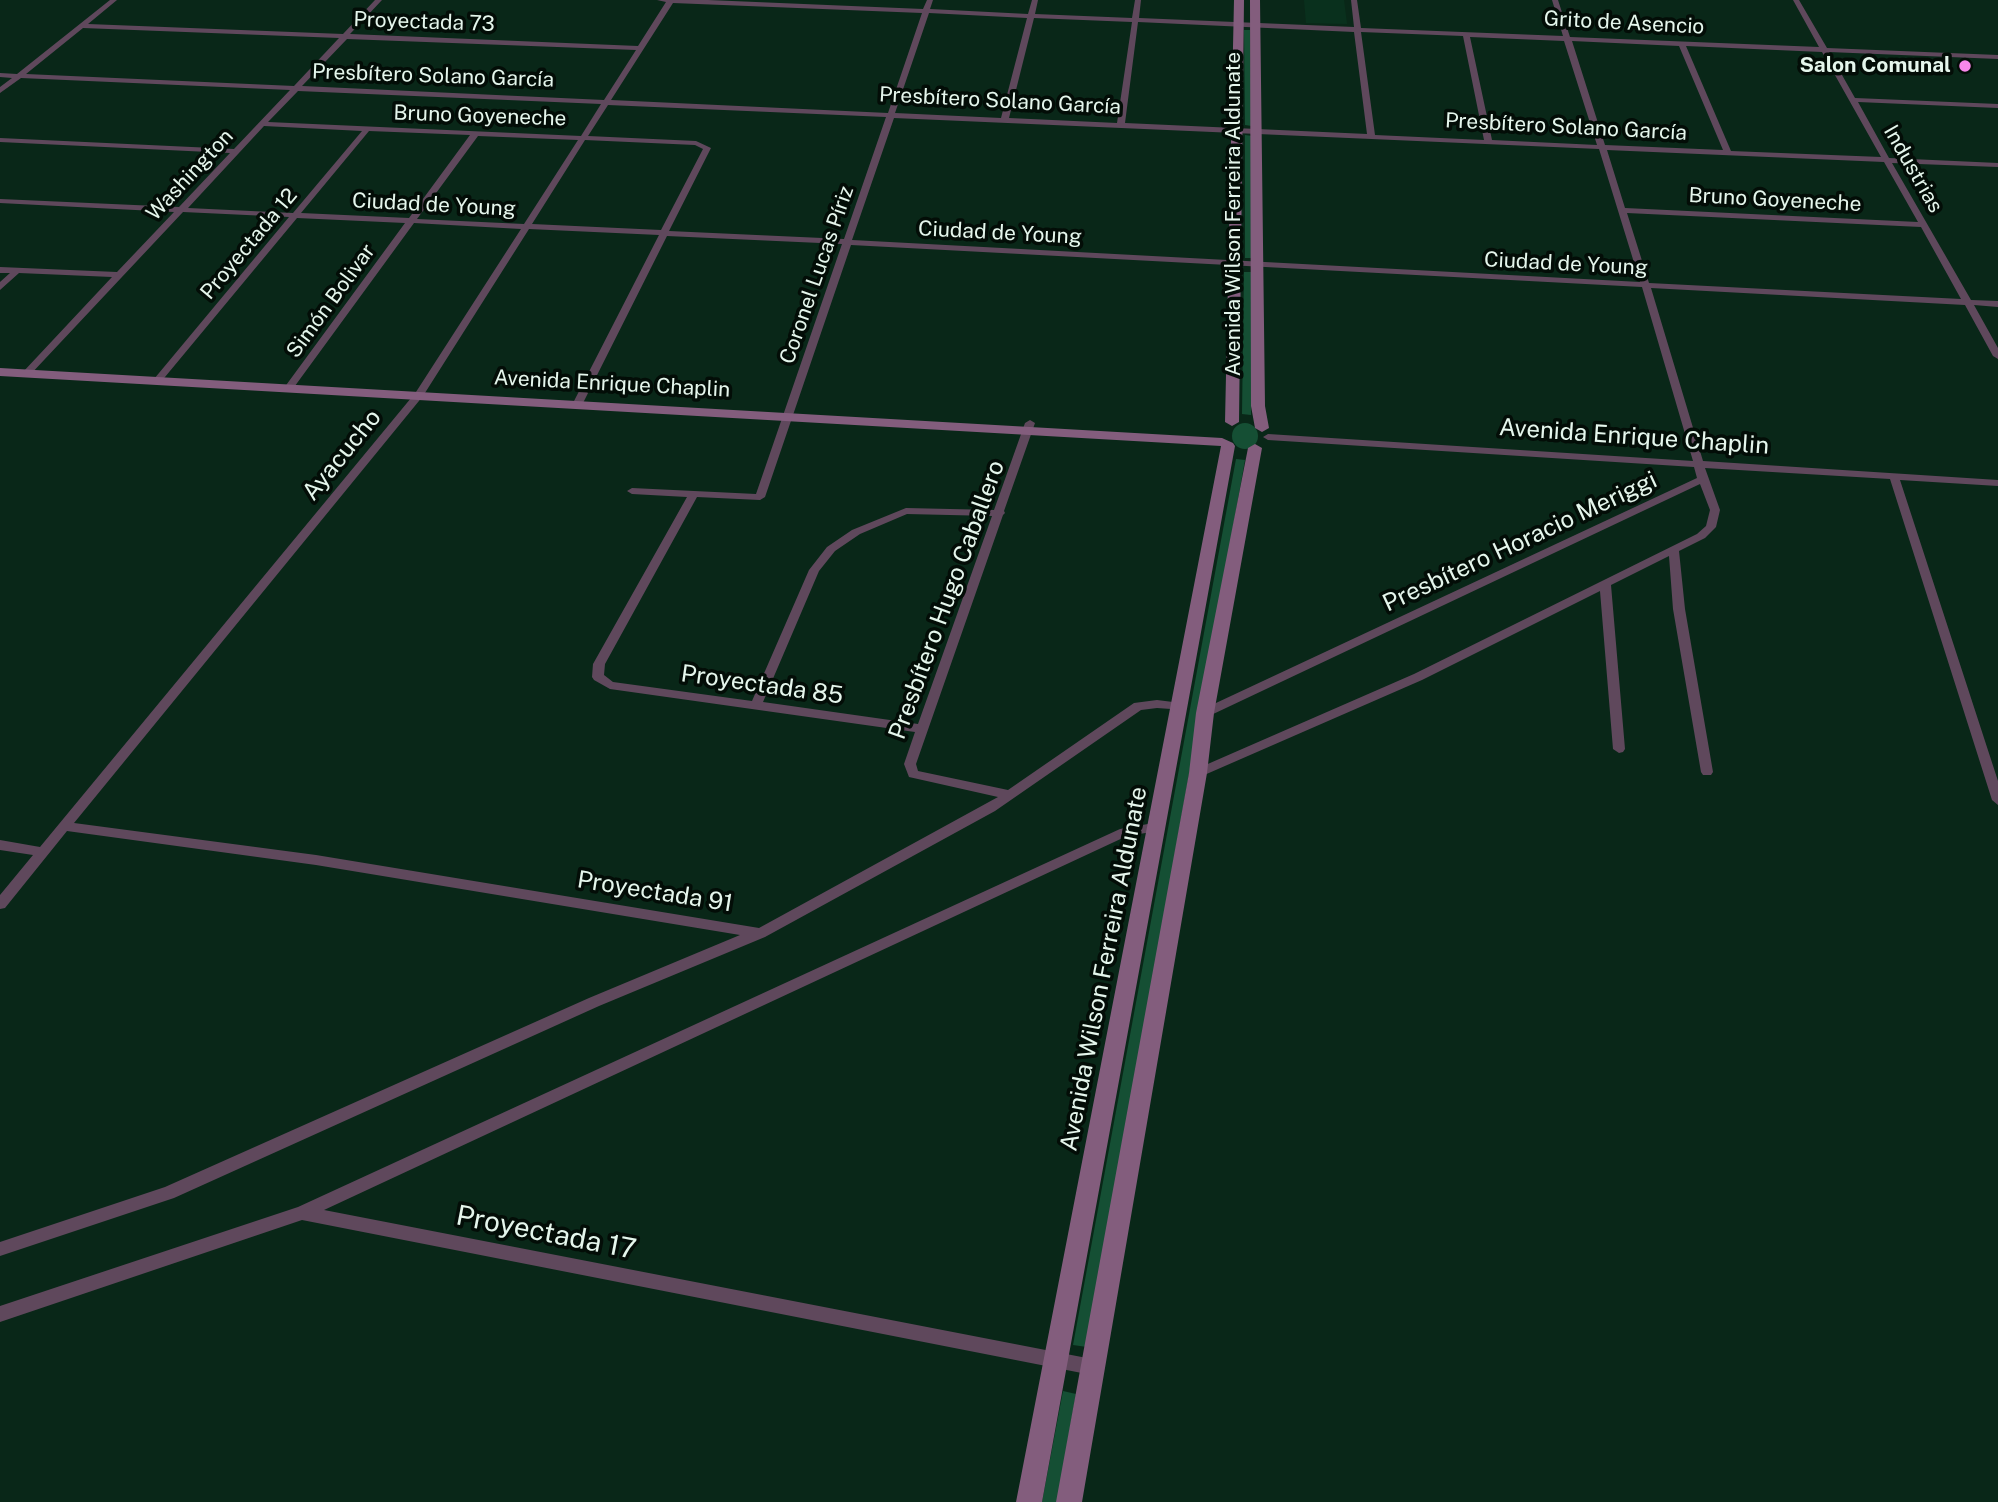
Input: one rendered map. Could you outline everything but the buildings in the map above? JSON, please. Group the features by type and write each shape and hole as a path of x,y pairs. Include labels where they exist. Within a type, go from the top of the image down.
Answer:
{"street":[{"path":"0,91 114,0"},
{"name":"Washington","path":"29,370 379,0"},
{"name":"Grito de Asencio","path":"660,0 799,3 927,11 1998,57"},
{"name":"Ayacucho","path":"0,904 422,391 671,0"},
{"name":"Coronel Lucas Píriz","path":"632,491 760,497 930,0"},
{"path":"1005,119 1035,0"},
{"path":"1121,125 1138,0"},
{"name":"Avenida Wilson Ferreira Aldunate","path":"1030,1502 1181,707 1226,434 1236,265 1238,0"},
{"name":"Avenida Wilson Ferreira Aldunate","path":"1069,1502 1198,773 1205,713 1261,438 1258,407 1255,0"},
{"path":"1354,0 1371,136"},
{"path":"1198,773 1418,677 1674,550 1701,536 1711,527 1715,510 1703,479 1623,210 1555,0"},
{"name":"Industrias","path":"1796,0 1998,356"},
{"name":"Proyectada 73","path":"82,26 639,48"},
{"path":"1466,33 1488,141"},
{"path":"1682,43 1728,152"},
{"name":"Presbítero Solano García","path":"0,75 893,113 1998,165"},
{"path":"1853,100 1998,106"},
{"name":"Bruno Goyeneche","path":"262,124 696,143 706,148 663,233"},
{"name":"Proyectada 12","path":"160,378 367,129"},
{"name":"Simón Bolivar","path":"292,384 475,134"},
{"path":"0,140 237,151"},
{"name":"Ciudad de Young","path":"0,201 849,242 1236,265 1998,304"},
{"name":"Bruno Goyeneche","path":"1623,210 1926,226"},
{"path":"579,400 663,233"},
{"path":"0,270 119,275"},
{"path":"0,288 17,271"},
{"name":"Avenida Enrique Chaplin","path":"0,365 29,370 160,378 1030,426 1226,434"},
{"name":"Avenida Enrique Chaplin","path":"0,372 29,370"},
{"path":"1226,434 1248,422 1261,438"},
{"name":"Presbítero Hugo Caballero","path":"1012,795 913,774 910,764 1030,426"},
{"path":"1226,434 1261,438"},
{"name":"Avenida Enrique Chaplin","path":"1261,438 1998,483"},
{"path":"1894,477 1998,800"},
{"name":"Presbítero Horacio Meriggi","path":"1205,713 1703,479"},
{"path":"598,677 599,664 693,495"},
{"path":"756,705 814,570 831,548 856,532 906,511 1000,513"},
{"path":"1674,550 1679,609 1707,772"},
{"path":"1605,584 1619,749"},
{"name":"Proyectada 85","path":"598,677 610,685 923,729"},
{"name":"Proyectada 91","path":"64,825 289,856 760,933 1012,795 1138,706 1157,704 1181,707"},
{"path":"302,1213 1125,832 1158,827"},
{"path":"0,845 43,852"},
{"path":"0,1249 169,1193 605,997 760,933"},
{"name":"Proyectada 17","path":"0,1314 302,1213 1092,1367"}],"shaded area":[{"path":"1304,0 1344,0 1347,24 1306,23"},
{"path":"1244,30 1250,30 1252,126 1245,125"},
{"path":"1245,135 1252,136 1253,258 1245,258"},
{"path":"1244,272 1252,272 1251,415 1242,414"},
{"path":"1245,423 1254,427 1258,436 1254,445 1245,449 1236,445 1232,436 1236,427"},
{"path":"1236,459 1245,460 1087,1347 1073,1345"},
{"path":"1063,1391 1076,1394 1057,1502 1042,1502"}],"place":[{"name":"Salon Comunal","path":"1965,66"}]}
